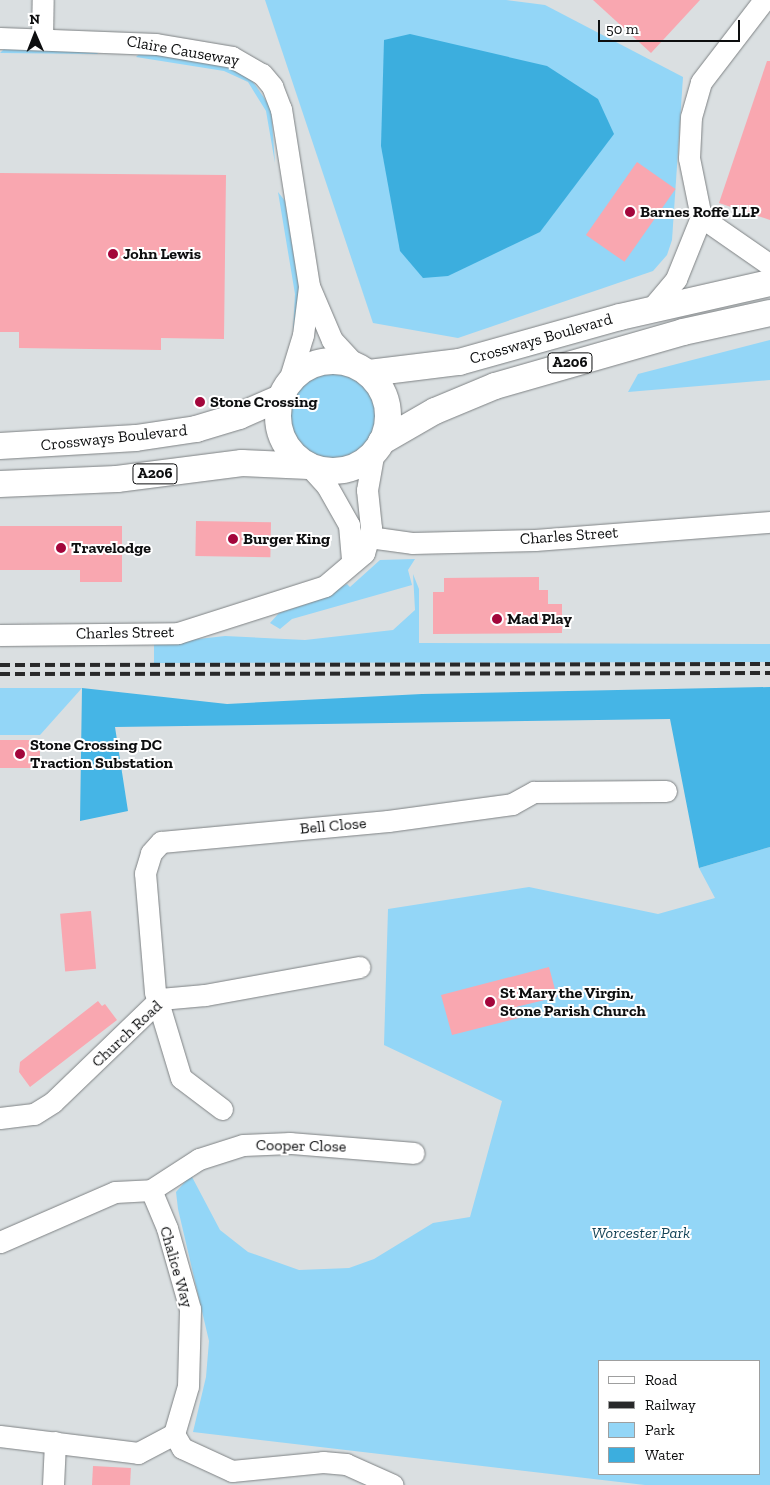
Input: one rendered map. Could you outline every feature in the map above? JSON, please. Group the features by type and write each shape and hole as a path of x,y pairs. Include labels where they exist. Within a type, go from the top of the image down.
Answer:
{"main road":[{"name":"Crossways Boulevard","path":"362,369 468,359 651,309 770,283"},
{"name":"Crossways Boulevard","path":"377,447 435,411 495,386 682,332 770,313"},
{"path":"317,363 362,369 386,404 386,426 377,447 345,471 309,466 294,455 281,438 285,390 303,368 317,363"},
{"name":"Crossways Boulevard","path":"0,446 119,440 196,429 285,390"},
{"name":"A206","path":"0,484 117,479 236,464 309,466"}],"street":[{"path":"42,39 43,0"},
{"path":"651,309 676,279 701,218 689,158 691,116 701,82 764,0"},
{"name":"Claire Causeway","path":"0,38 156,44 232,56 262,74 272,86 281,109 309,286 332,340 362,369"},
{"path":"701,218 770,265"},
{"name":"Claire Causeway","path":"285,390 303,335 309,286"},
{"path":"369,537 367,487 377,447"},
{"path":"309,466 327,486 348,523 352,562"},
{"name":"Charles Street","path":"0,635 178,633 326,586 364,553 369,537 422,543 535,540 770,522"},
{"name":"Bell Close","path":"222,1109 181,1078 160,999 155,992 145,873 151,853 162,841 388,821 512,804 534,792 666,791"},
{"name":"Church Road","path":"0,1118 34,1114 46,1107 160,999 206,995 359,967"},
{"name":"Cooper Close","path":"0,1242 115,1192 151,1190 199,1159 244,1145 290,1143 414,1153"},
{"name":"Chalice Way","path":"151,1190 167,1228 190,1309 188,1386 174,1434"},
{"path":"0,1436 138,1453 174,1434 182,1448 232,1478 323,1462 346,1464 393,1485"},
{"path":"53,1485 55,1442"}],"green space":[{"path":"265,0 506,0 545,5 683,77 672,240 667,255 653,271 458,338 373,323"},
{"path":"5,48 95,50 98,54 0,53"},
{"path":"141,52 227,66 249,76 271,108 275,163 266,111 248,82 224,71 136,57"},
{"path":"278,192 285,201 299,288 293,333 295,294"},
{"path":"770,340 770,380 628,392 638,374"},
{"path":"325,374 341,374 357,381 368,392 375,408 372,432 363,446 357,451 341,458 325,458 309,451 298,440 291,424 291,408 298,392 309,381"},
{"path":"415,559 408,570 412,585 292,619 280,629 270,623 279,613 318,600 347,584 350,587 380,560"},
{"path":"413,574 419,589 419,643 770,644 770,662 154,663 154,644 225,636 305,640 393,630 415,610"},
{"path":"0,688 82,688 40,735 0,735"},
{"name":"Worcester Park","path":"770,847 770,1485 645,1485 193,1432 206,1377 209,1341 178,1209 176,1192 191,1175 220,1230 248,1252 299,1270 349,1268 374,1259 433,1223 470,1217 502,1101 384,1045 388,909 529,887 658,914 715,898 699,868"}],"shaded area":[{"path":"770,687 770,847 699,868 670,719 115,727 128,811 80,821 82,688 227,704 422,694"}],"water":[{"path":"410,34 547,66 598,99 614,134 540,232 448,276 423,278 400,251 381,146 384,40"}],"building":[{"path":"593,0 700,0 651,53"},
{"path":"767,61 770,61 770,220 719,203"},
{"name":"Barnes Roffe LLP","path":"637,162 676,189 624,262 586,235"},
{"name":"John Lewis","path":"0,173 226,175 224,339 161,338 161,350 19,348 19,332 0,332"},
{"name":"Burger King","path":"196,521 271,522 270,557 195,556"},
{"name":"Travelodge","path":"0,526 122,526 122,582 80,582 80,570 0,570"},
{"name":"Mad Play","path":"539,577 539,590 548,590 548,604 562,604 562,633 433,634 433,592 444,592 444,578"},
{"name":"Stone Crossing DC Traction Substation","path":"0,740 40,740 40,768 0,768"},
{"path":"91,911 96,969 65,971 60,914"},
{"name":"St Mary the Virgin, Stone Parish Church","path":"549,967 557,997 516,1007 519,1018 452,1035 441,995"},
{"path":"98,1001 102,1006 105,1004 117,1020 30,1087 19,1072 20,1062"},
{"path":"93,1466 131,1468 130,1485 92,1485"}],"railway":[{"path":"0,665 770,664"},
{"path":"0,674 770,673"}],"place":[{"name":"Barnes Roffe LLP","path":"630,212"},
{"name":"John Lewis","path":"113,254"},
{"name":"Stone Crossing","path":"200,402"},
{"name":"Burger King","path":"233,539"},
{"name":"Travelodge","path":"61,548"},
{"name":"Mad Play","path":"497,619"},
{"name":"Stone Crossing DC Traction Substation","path":"20,754"},
{"name":"St Mary the Virgin, Stone Parish Church","path":"490,1002"}]}
